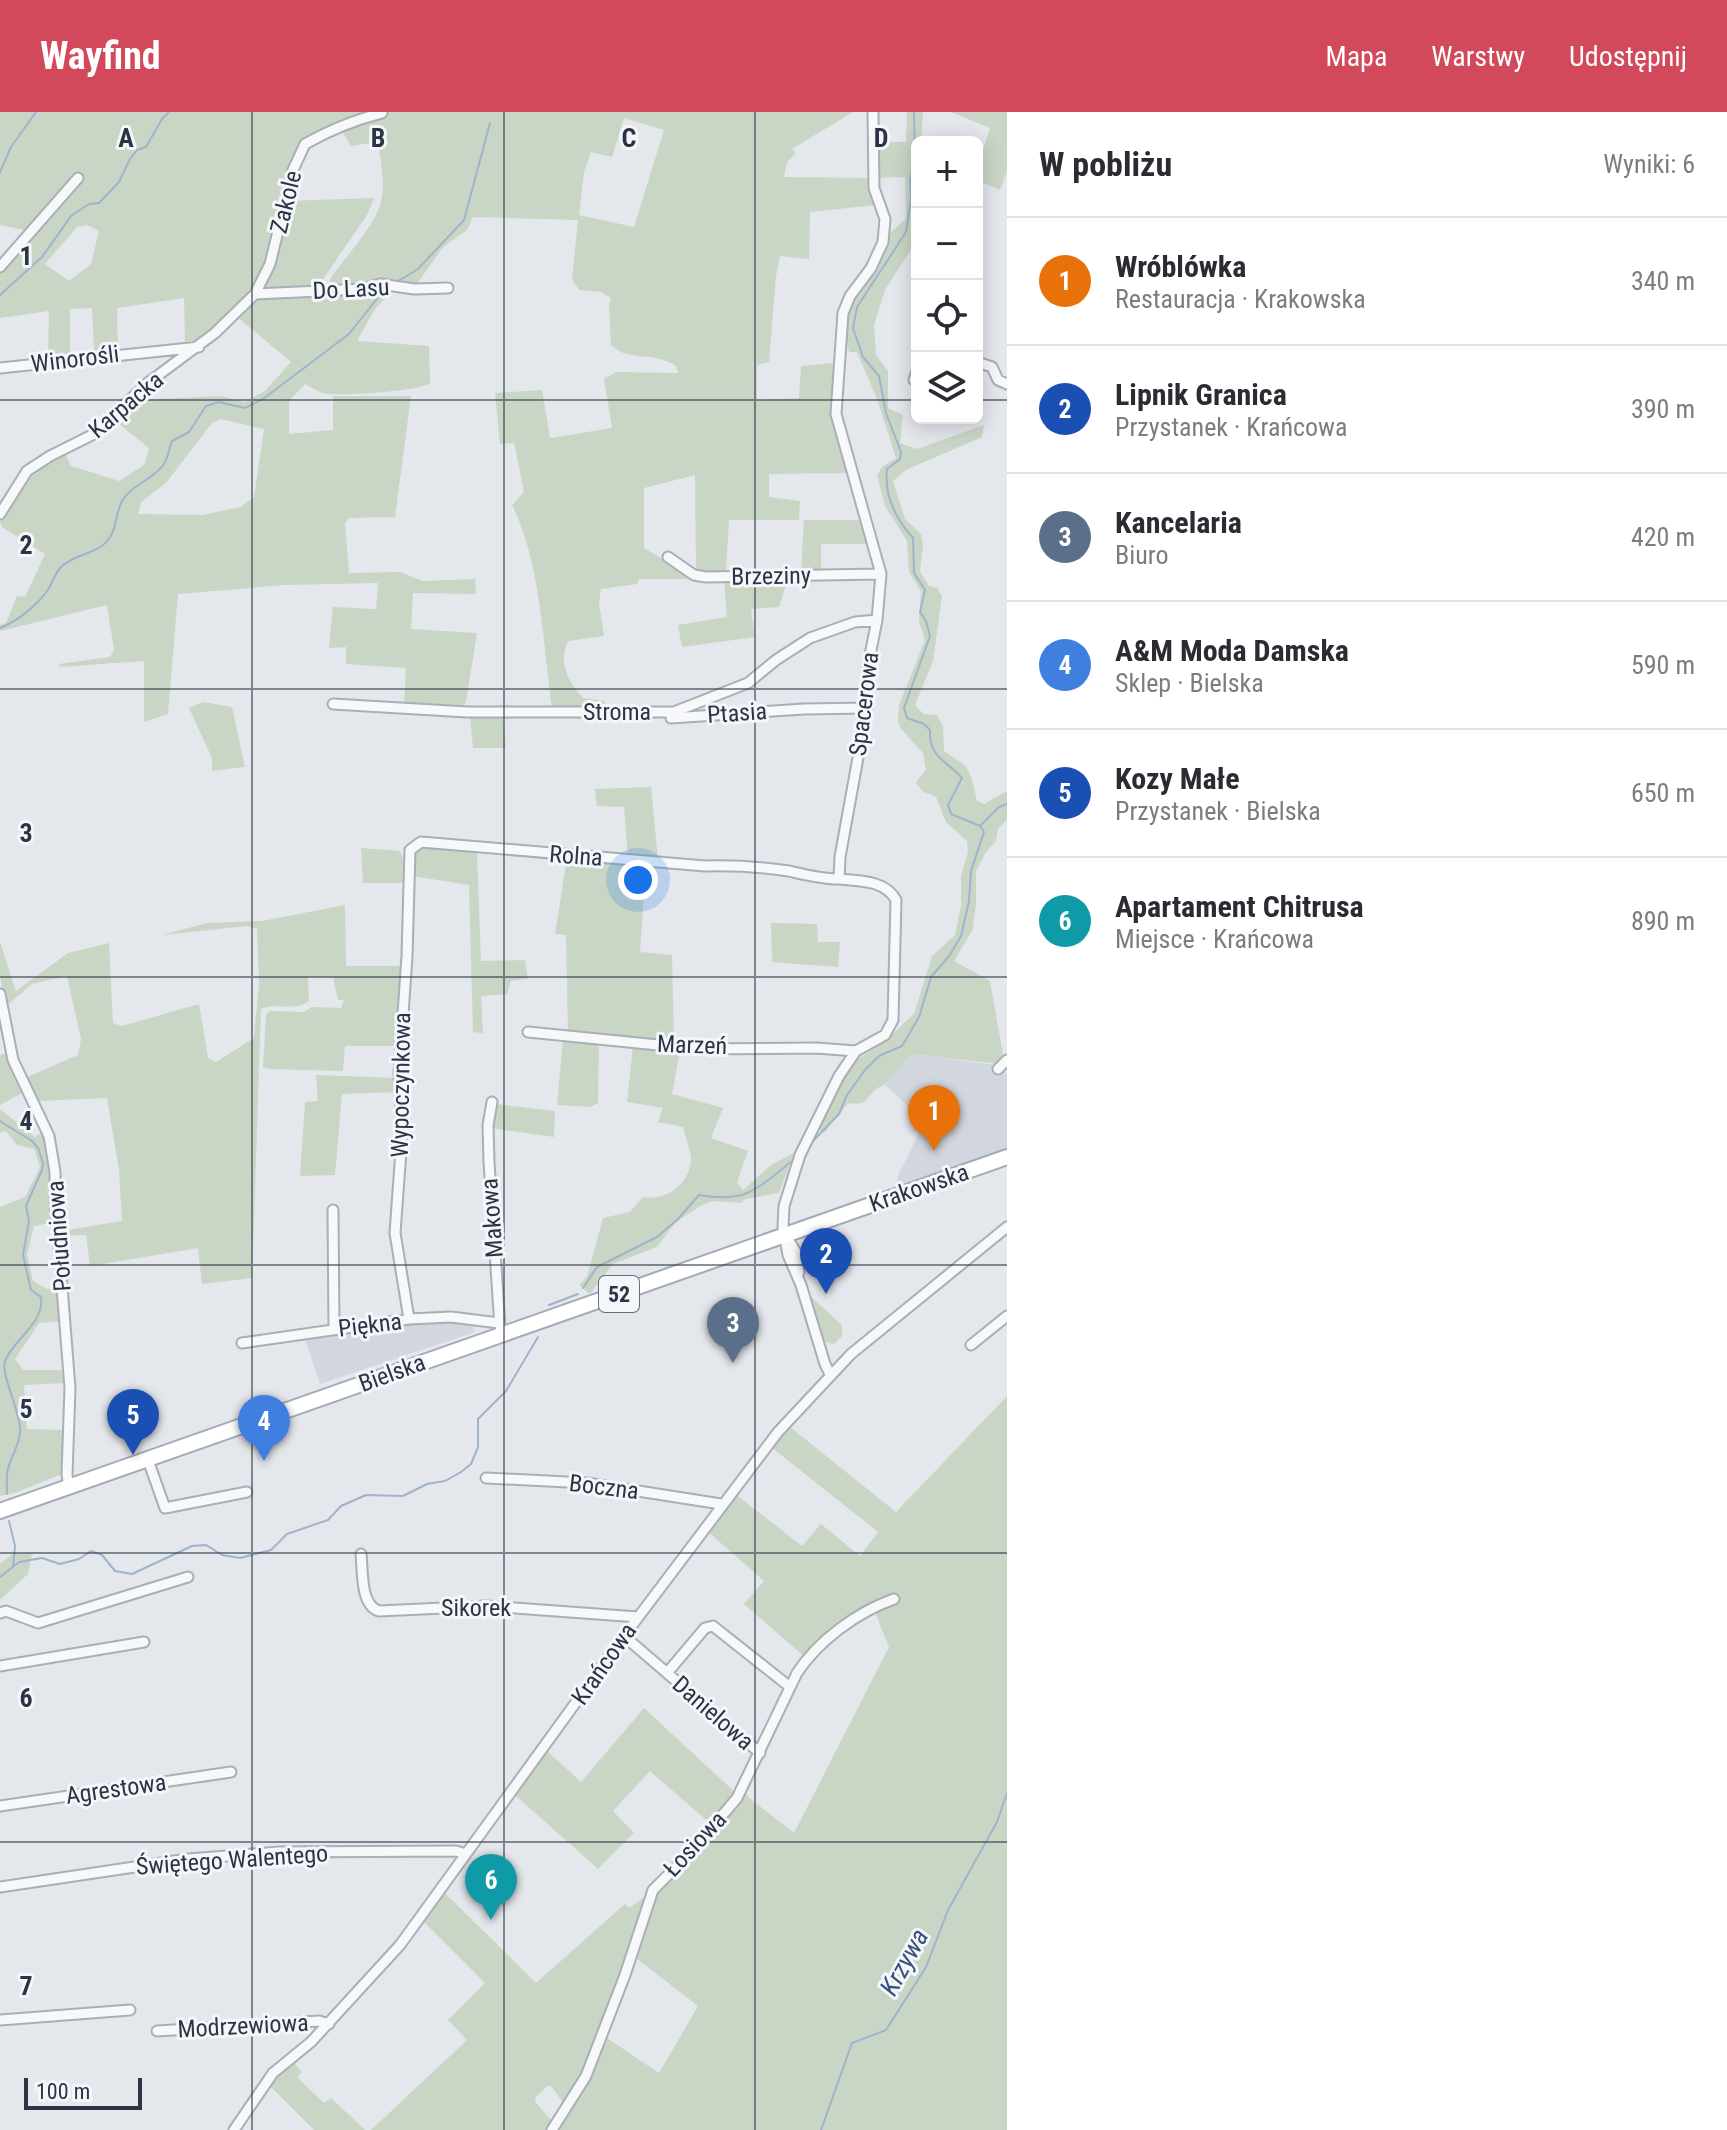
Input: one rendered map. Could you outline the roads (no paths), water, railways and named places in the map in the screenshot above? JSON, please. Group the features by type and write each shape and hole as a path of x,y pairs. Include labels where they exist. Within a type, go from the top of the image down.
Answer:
{"main road":[{"name":"Krakowska","path":"785,1235 1007,1157"},
{"name":"Bielska","path":"0,1511 148,1460 500,1328 785,1235"}],"street":[{"name":"Spacerowa","path":"839,879 840,857 867,708 867,670 877,620 881,574 836,414 843,313 850,296 879,255 883,242 885,219 874,188 873,112"},
{"name":"Zakole","path":"255,294 270,264 280,212 305,144 335,131 345,122 382,113"},
{"path":"0,267 78,178"},
{"name":"Do Lasu","path":"255,294 363,289 380,284 414,289 448,288"},
{"name":"Karpacka","path":"0,514 27,471 92,435 149,382 199,347 255,294"},
{"name":"Winorośli","path":"0,368 199,347"},
{"path":"983,364 992,367 998,380 1007,384"},
{"name":"Brzeziny","path":"668,557 694,575 706,577 881,574"},
{"name":"Stroma","path":"333,704 467,712 674,712 748,683 810,638 855,622 877,620"},
{"name":"Ptasia","path":"607,719 867,708"},
{"name":"Rolna","path":"410,850 421,842 525,853 726,865 839,879"},
{"name":"Wypoczynkowa","path":"409,1319 395,1233 402,1137 399,1073 410,850"},
{"path":"830,1374 788,1255 784,1206 800,1155 839,1076 856,1051 879,1041 891,1028 897,910 892,893 885,887 839,879"},
{"name":"Południowa","path":"0,994 13,1060 49,1136 55,1172 70,1388 69,1487"},
{"name":"Marzeń","path":"528,1032 698,1049 816,1048 856,1051"},
{"path":"998,1069 1007,1060"},
{"name":"Makowa","path":"492,1102 488,1125 489,1162 500,1328"},
{"path":"333,1210 334,1329"},
{"name":"Krańcowa","path":"234,2130 273,2073 329,2024 400,1945 721,1504 778,1432 830,1374 873,1335 1007,1227"},
{"path":"971,1345 1007,1316"},
{"name":"Piękna","path":"242,1343 409,1319 451,1317 500,1328"},
{"path":"148,1460 165,1508 247,1492"},
{"name":"Boczna","path":"486,1478 587,1483 721,1504"},
{"name":"Sikorek","path":"361,1554 367,1601 373,1610 486,1606 638,1617"},
{"path":"3,1612 38,1623 188,1577"},
{"name":"Łosiowa","path":"552,2130 586,2076 625,1975 653,1890 702,1840 737,1798 803,1665 821,1644 876,1605 894,1599"},
{"name":"Danielowa","path":"667,1673 705,1628 713,1626 790,1687"},
{"name":"Danielowa","path":"624,1636 760,1753"},
{"path":"0,1666 144,1642"},
{"name":"Agrestowa","path":"0,1806 231,1772"},
{"name":"Świętego Walentego","path":"0,1887 188,1859 279,1852 456,1851 466,1854"},
{"path":"0,2020 130,2010"},
{"name":"Modrzewiowa","path":"157,2031 319,2021 329,2024"}],"waterway":[{"path":"0,172 11,147 36,112"},
{"path":"0,295 42,257 71,216 89,204 99,203 119,182 130,159 137,150 146,147 169,112"},
{"path":"813,1141 839,1114 847,1095 865,1070 879,1056 902,1046 919,1017 931,977 961,936 969,901 971,871 984,832 980,826 951,814 948,805 962,778 935,753 930,730 924,724 907,718 904,708 930,636 920,612 925,590 914,573 913,538 901,523 887,488 887,469 900,459 901,452 886,413 879,376 863,357 853,328 857,307 906,232 911,198 910,179 915,161 914,112"},
{"path":"395,283 418,269 464,220 490,123"},
{"path":"0,628 38,602 64,564 108,540 126,495 159,469 165,462 172,441 189,432 206,406 219,402 245,408 263,399 349,334 384,290"},
{"path":"980,826 999,807 1007,804"},
{"path":"0,1121 32,1141 43,1163 26,1206 29,1221 23,1255 31,1290 41,1297 41,1306 34,1322 9,1353 4,1367 20,1425 18,1442 8,1469 7,1494"},
{"path":"583,1288 597,1267 657,1237 699,1195 729,1197 750,1192 791,1162"},
{"path":"549,1305 578,1294"},
{"path":"0,1577 19,1562 42,1558 60,1564 79,1559 91,1551 102,1555 115,1571 132,1574 192,1546 206,1545 222,1555 240,1558 271,1550 287,1534 328,1520 341,1506 366,1495 403,1496 427,1484 445,1481 471,1464 478,1447 478,1419 506,1391 538,1337"},
{"path":"9,1521 15,1546 13,1567"},
{"name":"Krzywa","path":"821,2130 852,2043 886,2030 926,1967 948,1910 997,1822 1007,1793"}],"place":[{"name":"Wróblówka","path":"934,1151"},
{"name":"Lipnik Granica","path":"826,1294"},
{"name":"Kancelaria","path":"733,1363"},
{"name":"Kozy Małe","path":"133,1455"},
{"name":"A&M Moda Damska","path":"264,1461"},
{"name":"Apartament Chitrusa","path":"491,1920"}]}
